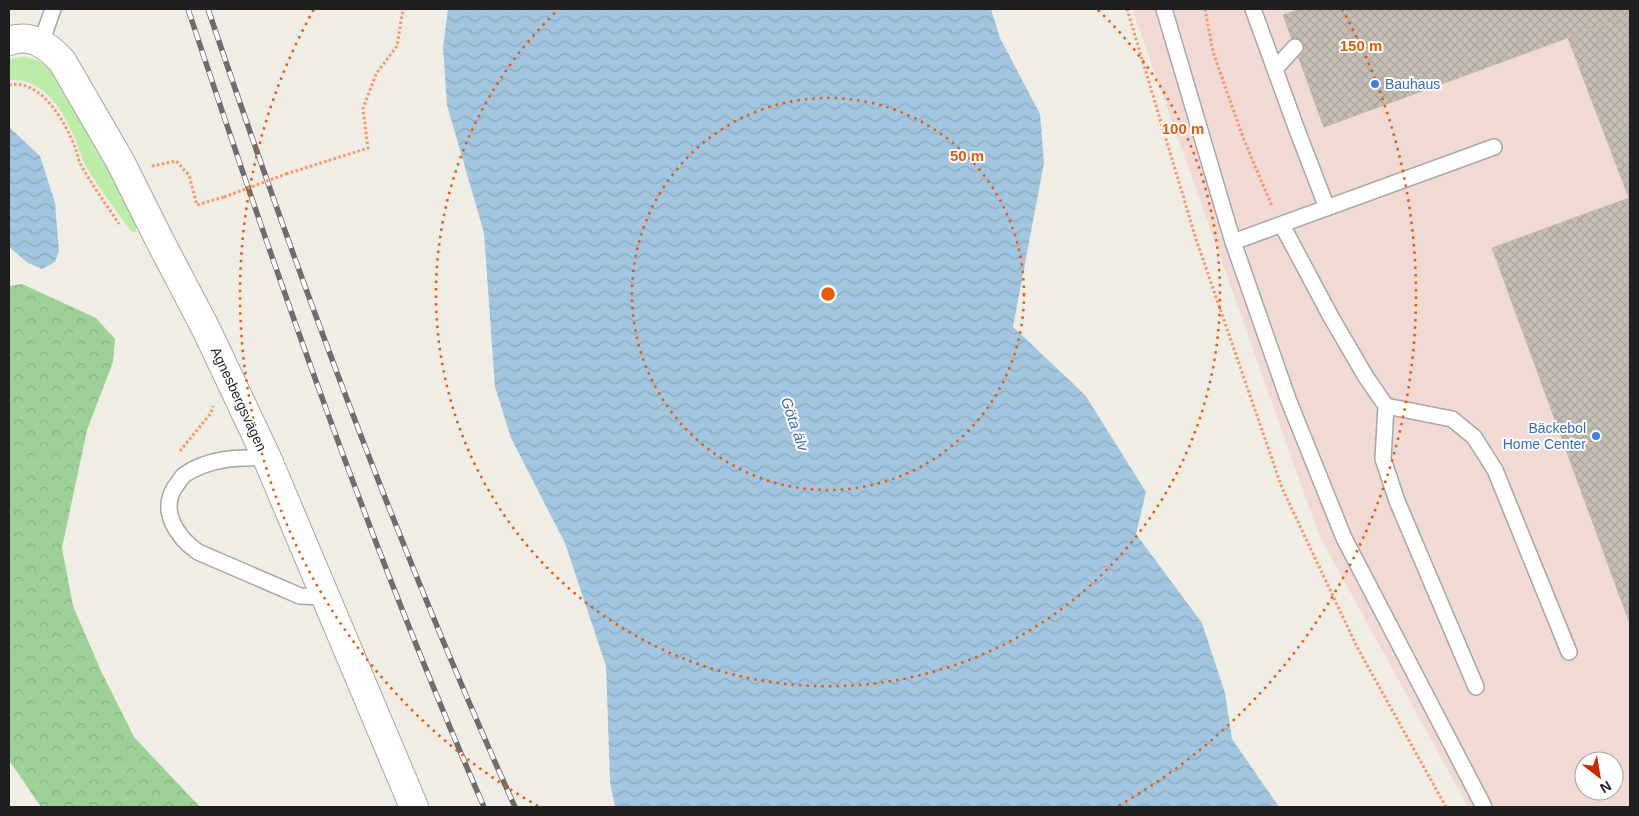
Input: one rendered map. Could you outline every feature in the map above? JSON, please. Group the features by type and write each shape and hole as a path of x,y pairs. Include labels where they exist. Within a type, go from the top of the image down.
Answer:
{"street":[{"name":"Agnesbergsvägen","path":"9,41 21,37 31,39 52,50 62,61 120,161 206,329 266,458 414,807"}],"lane":[{"path":"41,43 53,9"},
{"path":"1164,9 1233,242 1288,399 1344,538 1484,807"},
{"path":"1254,9 1327,208"},
{"path":"1275,69 1295,47"},
{"path":"1233,242 1494,147"},
{"path":"1282,225 1331,317 1366,377 1386,406 1383,459 1396,501 1476,687"},
{"path":"1386,406 1452,419 1474,437 1495,470 1569,652"},
{"path":"266,458 240,457 207,464 183,476 172,492 168,509 174,528 186,543 198,552 300,596 326,597"}],"path":[{"path":"150,166 176,160 189,176 198,205 368,148 363,109 376,74 396,46 403,9"},
{"path":"1127,9 1196,239 1282,488 1357,647 1446,807"},
{"path":"1204,9 1213,52 1244,140 1269,200 1282,225"},
{"path":"9,85 31,88 45,97 67,131 80,163 123,230"},
{"path":"179,453 211,413 214,403"}],"shaded area":[{"path":"1132,9 1630,9 1630,807 1468,807 1319,535"}],"green space":[{"path":"24,57 41,62 53,74 117,182 136,222 136,232 130,230 86,167 74,136 55,103 48,95 31,84 9,80 9,59"},
{"path":"22,284 96,318 115,339 113,362 87,430 62,548 73,606 101,671 134,737 200,807 41,807 9,760 9,286"}],"water":[{"name":"Göta älv","path":"448,9 991,9 1000,38 1040,114 1044,163 1013,327 1085,395 1146,492 1136,534 1202,623 1225,693 1232,739 1279,807 615,807 610,782 606,666 565,543 511,438 495,387 484,233 447,105 443,47"},
{"path":"9,127 40,156 55,203 59,251 55,262 42,269 28,263 9,247"}],"building":[{"name":"Bauhaus","path":"1300,9 1630,9 1630,15 1324,127 1283,15"},
{"name":"Bäckebol Home Center","path":"1630,15 1630,624 1492,248 1629,198 1568,38"}],"railway":[{"path":"188,9 291,311 364,511 442,709 484,807"},
{"path":"208,9 314,312 390,511 430,611 515,807"}],"place":[{"name":"Bauhaus","path":"1375,84"},
{"name":"Bäckebol Home Center","path":"1596,436"}]}
